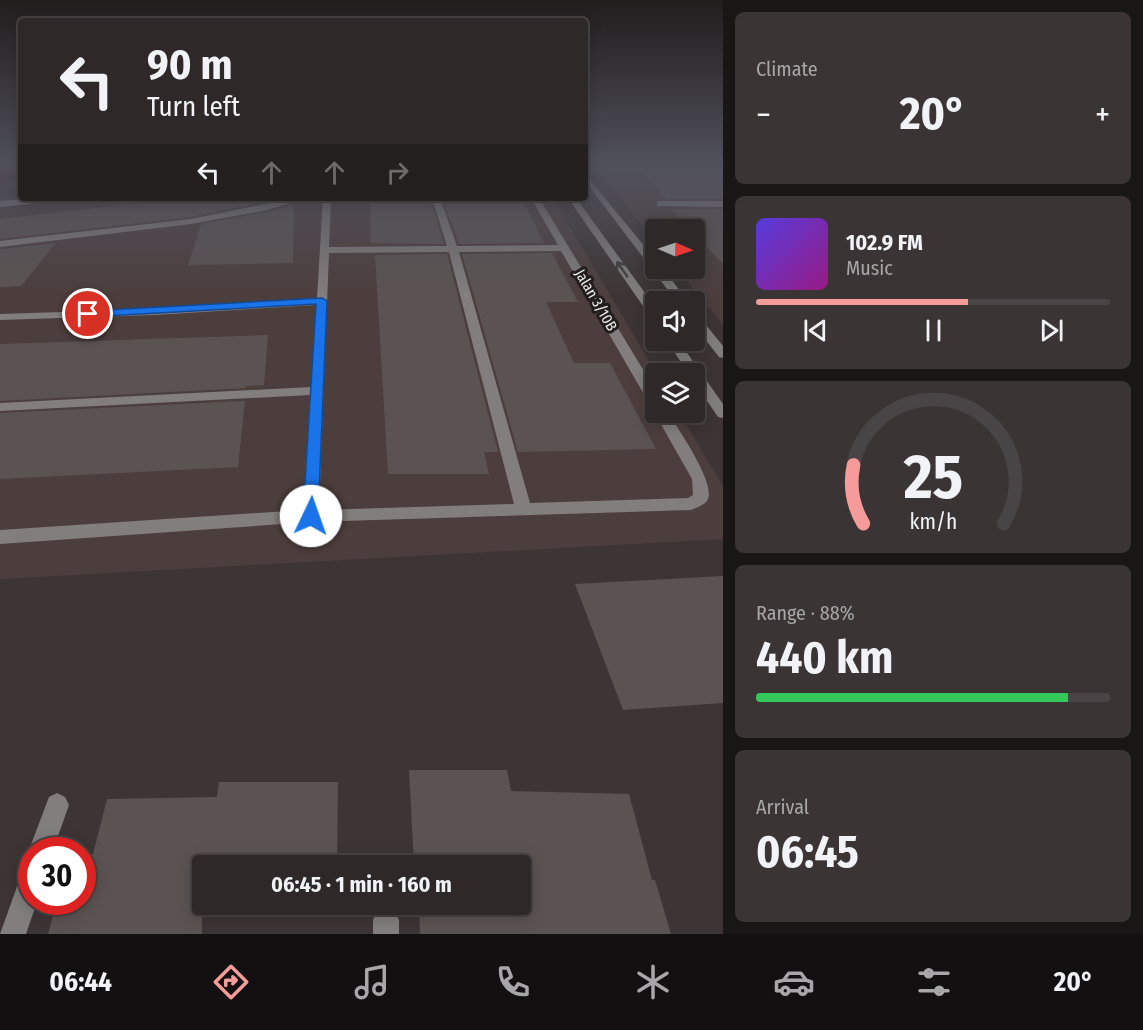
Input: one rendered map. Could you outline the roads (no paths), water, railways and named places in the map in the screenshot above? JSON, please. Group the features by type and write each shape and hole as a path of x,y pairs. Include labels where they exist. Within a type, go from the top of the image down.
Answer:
{"street":[{"path":"0,244 189,223 269,208"},
{"path":"311,516 326,208"},
{"path":"439,208 453,249 522,508"},
{"name":"Jalan 3/10B","path":"542,208 645,384"},
{"path":"580,208 645,301"},
{"path":"609,208 645,254"},
{"path":"324,250 565,248"},
{"path":"665,279 674,291"},
{"path":"0,317 154,312 322,301"},
{"path":"705,331 723,354"},
{"path":"680,351 723,414"},
{"path":"0,407 317,391"},
{"path":"0,537 311,516 691,504 700,498 700,479 667,423"},
{"path":"46,837 57,805"},
{"path":"13,934 20,915"}]}
